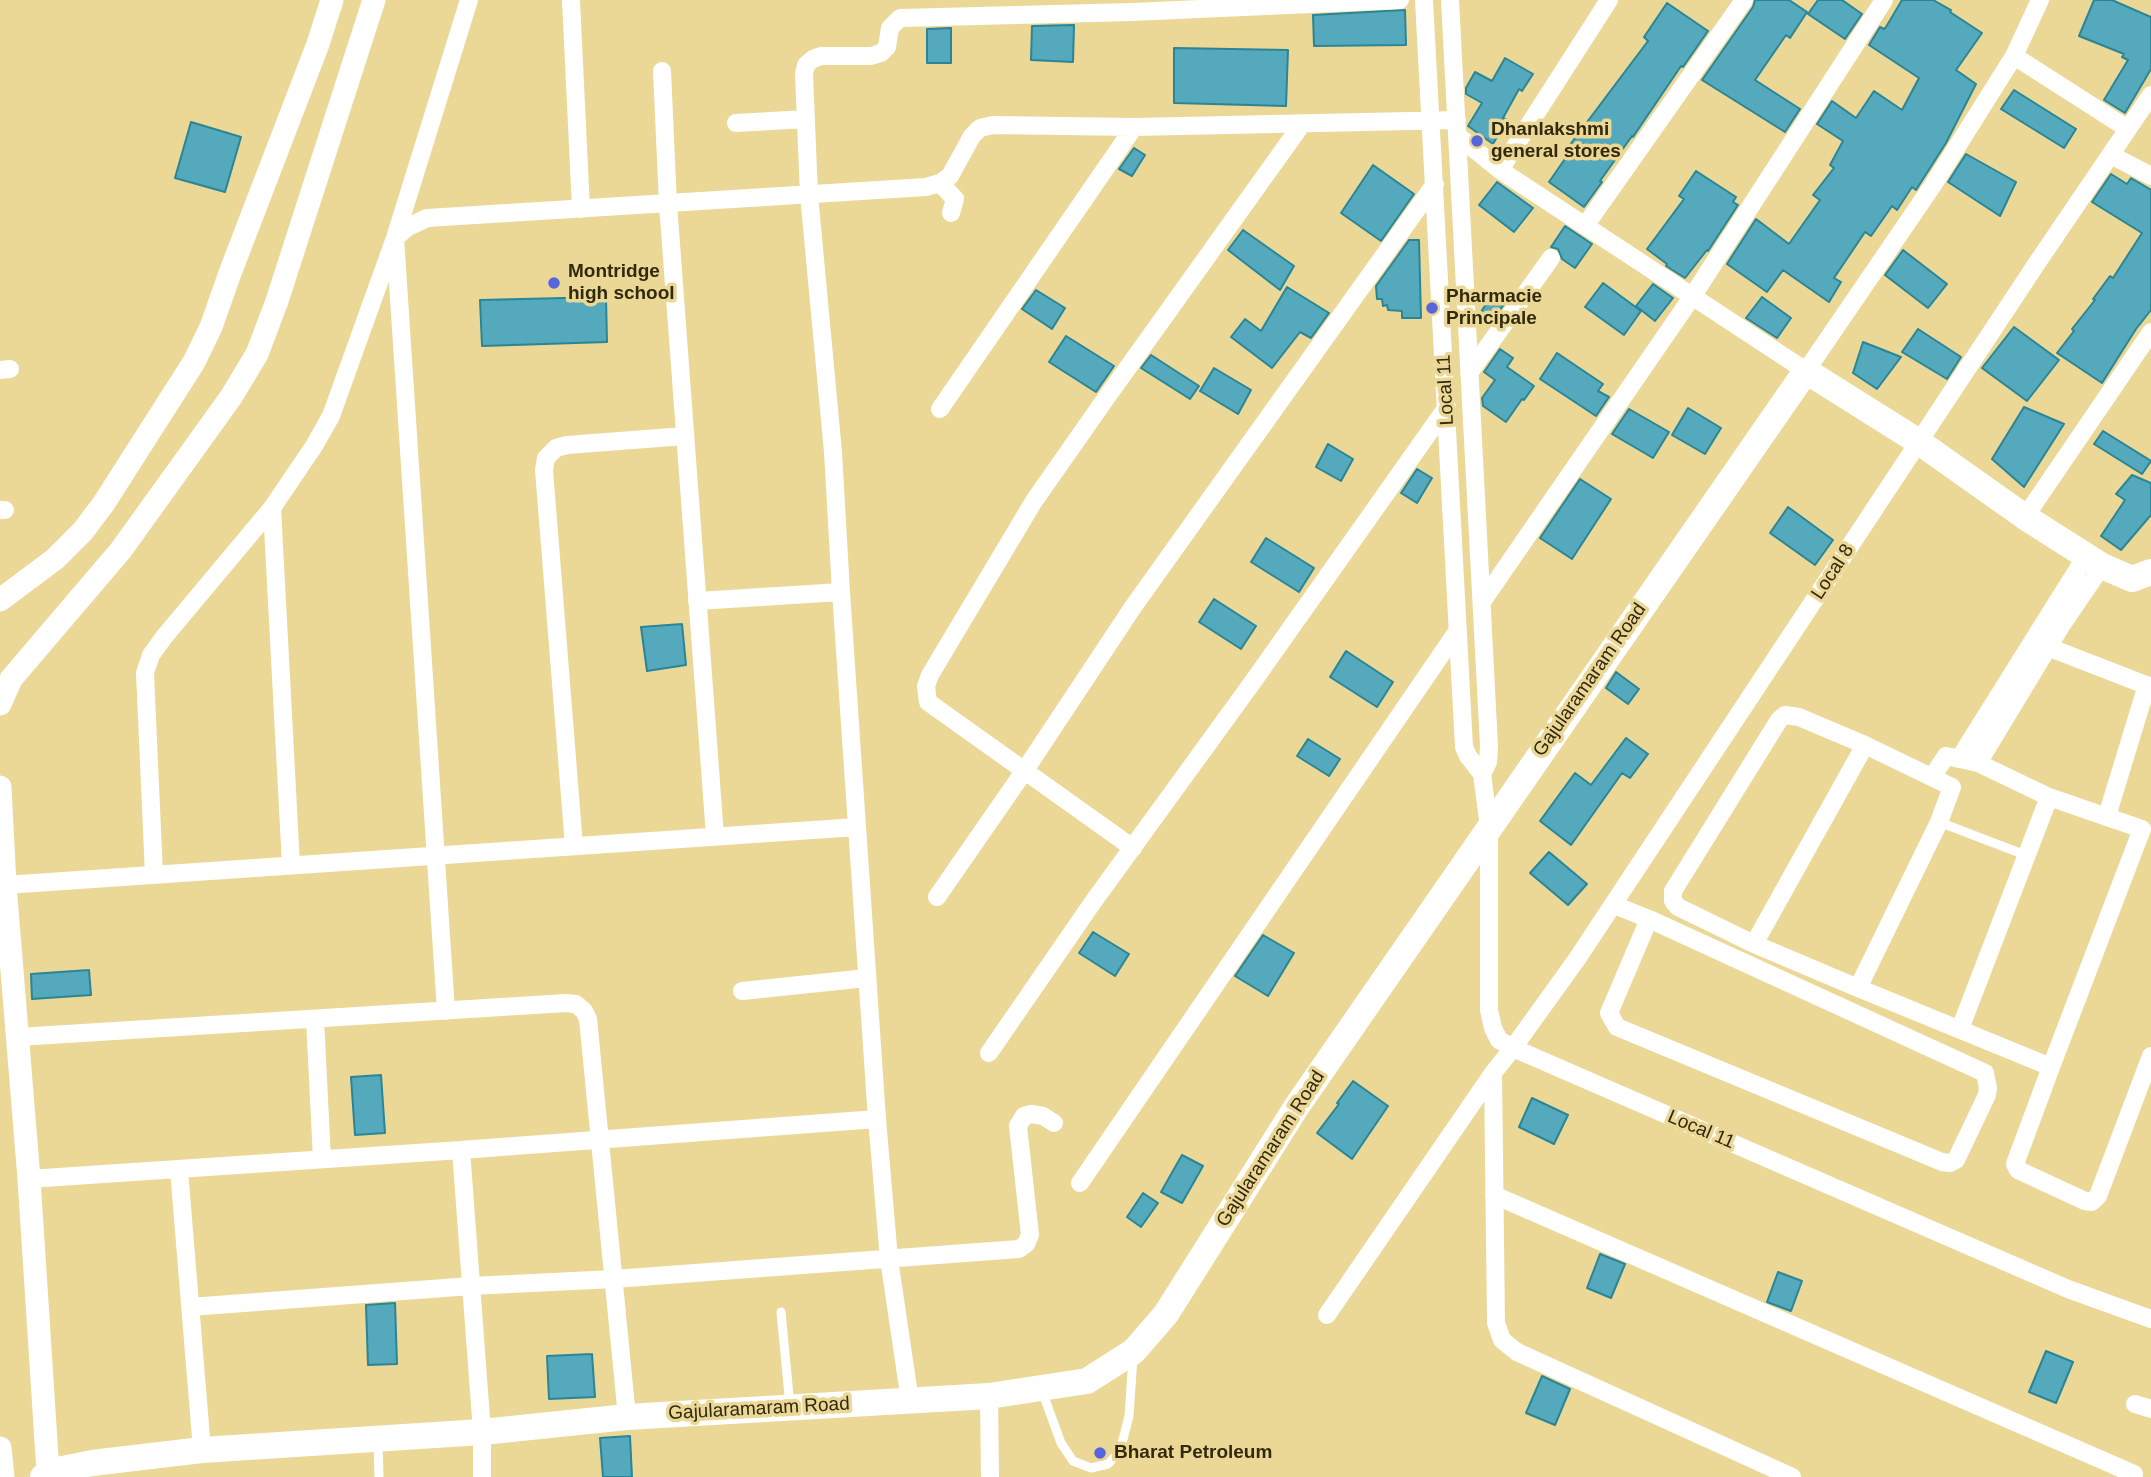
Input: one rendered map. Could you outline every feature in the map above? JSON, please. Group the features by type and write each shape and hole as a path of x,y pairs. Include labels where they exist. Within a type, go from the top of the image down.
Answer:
{"main road":[{"path":"1806,371 1919,442 2025,517 2094,561 2145,581"},
{"name":"Gajularamaram Road","path":"46,1475 92,1463 202,1450 482,1432 628,1417 989,1396 1087,1381 1134,1351 1166,1314 1297,1105 1806,371"}],"street":[{"path":"0,600 55,559 83,531 104,503 194,362 211,327 318,44 332,0"},
{"path":"0,700 12,679 121,550 231,397 257,354 277,301 374,0"},
{"path":"154,875 145,673 151,655 272,508 331,416 395,238 469,0"},
{"path":"571,0 581,209"},
{"path":"909,1401 889,1259 877,1119 833,452 809,195 804,74 806,65 821,56 871,56 881,53 887,47 890,29 900,18 1132,6 1400,0"},
{"name":"Local 11","path":"1424,0 1464,747 1482,774 1489,827 1489,1010 1499,1040 2068,1289 2151,1319"},
{"name":"Local 11","path":"1450,0 1489,746 1488,762 1482,774"},
{"path":"1500,170 1609,0"},
{"path":"1585,226 1744,0"},
{"path":"1482,602 1692,297 1884,0"},
{"path":"395,238 408,227 427,218 926,187 940,183 950,176 972,136 980,128 993,125 1134,127 1431,120 1457,128 1500,170 1806,371 1933,185 2014,56 2040,0"},
{"path":"2014,56 2128,129"},
{"path":"662,71 668,204 715,836"},
{"name":"Local 8","path":"1327,1315 1493,1073 1614,905 2036,263 2151,95"},
{"path":"736,123 806,119"},
{"path":"1133,848 928,702 926,686 1034,501 1302,124"},
{"path":"940,409 1134,127"},
{"path":"2110,155 2151,176"},
{"path":"940,183 955,199 951,213"},
{"path":"937,897 1025,771 1133,607 1435,184"},
{"path":"395,238 446,1011"},
{"path":"1469,373 1551,258"},
{"path":"1443,332 1468,330"},
{"path":"2025,517 2151,332"},
{"path":"989,1053 1447,407"},
{"path":"574,846 544,470 546,458 556,448 568,445 685,436"},
{"path":"272,508 291,865"},
{"path":"1455,562 1480,559"},
{"path":"1959,759 2041,644 2094,561"},
{"path":"697,601 841,592"},
{"path":"1080,1183 1458,630"},
{"path":"2041,644 2149,686 2107,816"},
{"path":"1978,763 2041,644"},
{"path":"1858,988 1939,822 1952,787 1865,745 1799,717 1785,715 1779,720 1673,891 1673,901 1678,907 1754,944 1858,988 2051,1067"},
{"path":"1754,944 1865,745"},
{"path":"1932,777 1945,756 1978,763 2049,797 2146,831 2051,1067 2015,1164 2018,1170 2092,1202 2098,1196 2151,1056"},
{"path":"0,787 5,885 29,1179 46,1475"},
{"path":"1960,1029 2049,797"},
{"path":"5,885 857,827"},
{"path":"1614,905 1649,919 1985,1073 1987,1095 1956,1160 1950,1163 1942,1162 1617,1027 1609,1013 1649,919"},
{"path":"742,991 867,978"},
{"path":"18,1037 576,1004 588,1019 628,1417"},
{"path":"315,1019 322,1159"},
{"path":"1493,1073 1496,1323 1502,1340 1517,1352 1792,1477"},
{"path":"190,1307 1019,1249 1026,1244 1030,1235 1018,1126 1024,1116 1031,1114 1043,1116 1054,1123"},
{"path":"29,1179 877,1119"},
{"path":"461,1150 482,1432 482,1477"},
{"path":"179,1170 202,1450"},
{"path":"1494,1195 2134,1474"},
{"path":"989,1396 989,1477"}],"lane":[{"path":"1939,822 2028,856"},
{"path":"781,1312 790,1408"},
{"path":"1041,1388 1060,1443 1073,1461 1091,1468 1108,1464 1120,1451 1129,1416 1134,1351"},
{"path":"378,1439 379,1477"}],"building":[{"path":"1755,0 1789,0 1807,12 1790,38 1786,35 1755,80 1800,109 1785,132 1702,80 1753,7"},
{"path":"1818,0 1842,0 1862,14 1845,39 1808,14"},
{"path":"1902,0 1933,0 1982,33 1956,70 1976,84 1946,143 1916,190 1912,187 1897,210 1892,206 1871,236 1865,232 1834,278 1841,282 1829,302 1783,270 1767,292 1727,264 1756,219 1789,244 1820,200 1813,195 1834,168 1830,165 1843,141 1817,124 1832,101 1856,118 1874,91 1902,110 1919,78 1869,45 1880,27 1886,27"},
{"path":"2094,0 2112,0 2151,17 2151,69 2125,113 2104,100 2128,60 2122,57 2124,54 2079,36"},
{"path":"1667,3 1708,31 1584,207 1549,182 1569,153 1566,150 1648,41 1644,37"},
{"path":"1405,10 1406,45 1314,46 1313,15"},
{"path":"1074,25 1073,62 1031,60 1032,26"},
{"path":"951,28 951,63 927,63 927,29"},
{"path":"1174,48 1288,50 1286,106 1174,103"},
{"path":"1505,58 1533,74 1522,91 1519,89 1503,118 1507,120 1493,144 1468,126 1482,103 1466,94 1466,88 1475,72 1492,81"},
{"path":"2014,90 2076,129 2064,148 2001,109"},
{"path":"191,122 241,137 225,192 175,178"},
{"path":"1134,148 1145,155 1132,176 1119,169"},
{"path":"1966,154 2016,182 2000,216 1948,182"},
{"path":"1373,165 1414,194 1381,241 1341,213"},
{"path":"1696,171 1736,197 1733,202 1738,205 1708,251 1685,278 1647,249 1684,199 1679,196"},
{"path":"2111,174 2127,184 2131,178 2151,190 2151,310 2102,383 2057,353 2110,276 2113,278 2142,233 2092,202"},
{"path":"1497,182 1533,208 1514,232 1479,205"},
{"path":"1565,226 1592,244 1575,268 1562,259 1558,249 1551,247"},
{"path":"1243,230 1294,266 1280,290 1228,250"},
{"path":"1409,240 1419,240 1421,318 1402,318 1402,311 1388,310 1387,305 1383,306 1382,299 1377,299 1376,286"},
{"path":"1903,250 1947,284 1928,308 1885,275"},
{"path":"1603,283 1641,311 1624,335 1585,307"},
{"path":"1653,284 1673,298 1655,321 1636,306"},
{"path":"1287,287 1329,313 1311,338 1300,332 1272,368 1231,337 1245,319 1261,331"},
{"path":"1036,290 1065,308 1052,329 1022,309"},
{"path":"1494,291 1507,300 1493,320 1481,312"},
{"path":"606,297 607,342 482,346 480,300"},
{"path":"1762,297 1791,318 1777,338 1746,318"},
{"path":"2014,327 2059,360 2027,401 1982,368"},
{"path":"1918,329 1961,357 1947,379 1902,352"},
{"path":"1066,336 1114,366 1096,392 1049,362"},
{"path":"1863,342 1901,357 1877,389 1853,373"},
{"path":"1500,349 1513,358 1507,367 1534,386 1506,422 1483,406 1482,398 1495,380 1484,372"},
{"path":"1557,353 1603,384 1598,391 1609,397 1596,416 1540,379"},
{"path":"1151,355 1199,386 1190,399 1141,368"},
{"path":"1214,368 1251,390 1238,414 1200,391"},
{"path":"2024,407 2064,424 2024,487 1992,459"},
{"path":"1688,408 1721,428 1705,454 1672,435"},
{"path":"1629,409 1669,432 1653,458 1612,434"},
{"path":"2103,431 2151,461 2142,474 2094,444"},
{"path":"1328,444 1353,459 1341,481 1316,467"},
{"path":"1417,469 1432,478 1417,503 1401,493"},
{"path":"2132,475 2151,483 2151,515 2121,550 2101,536 2125,500 2116,494"},
{"path":"1580,479 1611,499 1572,559 1540,538"},
{"path":"1788,507 1833,540 1815,565 1770,533"},
{"path":"1266,538 1314,568 1299,592 1251,562"},
{"path":"1214,599 1256,626 1241,649 1199,622"},
{"path":"682,624 686,665 647,671 641,627"},
{"path":"1346,651 1393,682 1377,707 1330,677"},
{"path":"1616,672 1639,689 1628,704 1606,688"},
{"path":"1626,738 1648,754 1630,778 1622,773 1571,845 1540,821 1575,773 1591,785"},
{"path":"1308,739 1340,759 1329,776 1297,756"},
{"path":"1549,852 1587,884 1568,905 1530,873"},
{"path":"1093,932 1129,954 1115,976 1079,953"},
{"path":"1263,935 1294,953 1268,996 1235,976"},
{"path":"89,970 91,995 32,999 31,974"},
{"path":"381,1075 385,1133 355,1135 351,1077"},
{"path":"1353,1081 1388,1106 1352,1159 1317,1133"},
{"path":"1532,1098 1568,1115 1554,1144 1519,1127"},
{"path":"1182,1155 1203,1166 1182,1203 1161,1192"},
{"path":"1143,1193 1158,1203 1141,1227 1127,1217"},
{"path":"1600,1254 1625,1264 1611,1298 1587,1288"},
{"path":"1778,1272 1802,1281 1791,1311 1767,1302"},
{"path":"395,1303 397,1364 368,1365 366,1305"},
{"path":"2046,1351 2073,1362 2056,1403 2029,1392"},
{"path":"592,1354 595,1397 549,1399 547,1356"},
{"path":"1542,1376 1570,1389 1555,1425 1526,1413"},
{"path":"630,1436 632,1477 603,1477 600,1438"}],"place":[{"name":"Dhanlakshmi general stores","path":"1477,141"},
{"name":"Montridge high school","path":"554,283"},
{"name":"Pharmacie Principale","path":"1432,308"},
{"name":"Bharat Petroleum","path":"1100,1453"}]}
